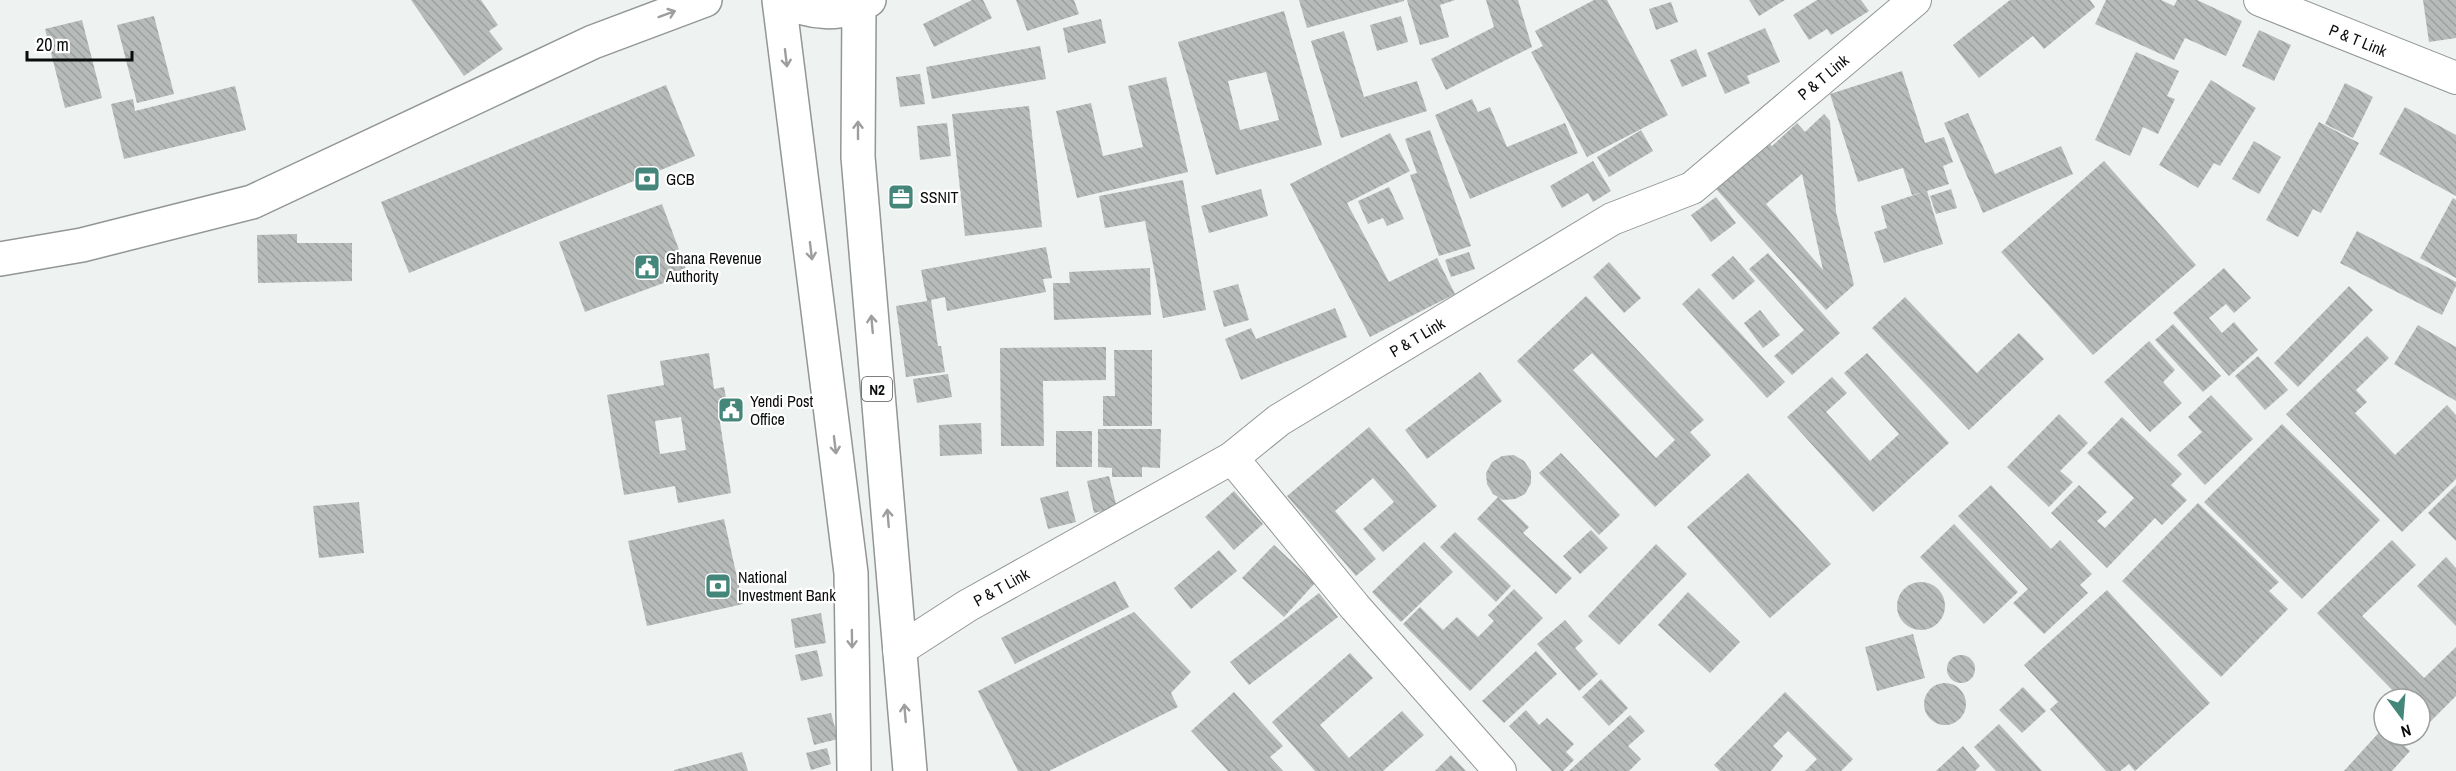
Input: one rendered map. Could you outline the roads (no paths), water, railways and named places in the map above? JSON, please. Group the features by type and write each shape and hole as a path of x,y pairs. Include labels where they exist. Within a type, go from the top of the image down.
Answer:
{"main road":[{"path":"593,42 638,0"},
{"path":"0,259 82,245 252,202 593,42 705,0"},
{"path":"854,771 851,573 780,0 804,10 832,13 864,3"},
{"name":"N2","path":"864,3 858,157 910,771"}],"street":[{"name":"P & T Link","path":"899,650 967,606 1232,458 1279,420 1612,219 1692,188 1915,0"},
{"name":"P & T Link","path":"2260,0 2456,78"},
{"path":"1232,458 1355,607 1500,771"}],"place":[{"name":"GCB","path":"647,179"},
{"name":"SSNIT","path":"901,197"},
{"name":"Ghana Revenue Authority","path":"647,267"},
{"name":"Yendi Post Office","path":"731,410"},
{"name":"National Investment Bank","path":"718,586"}]}
